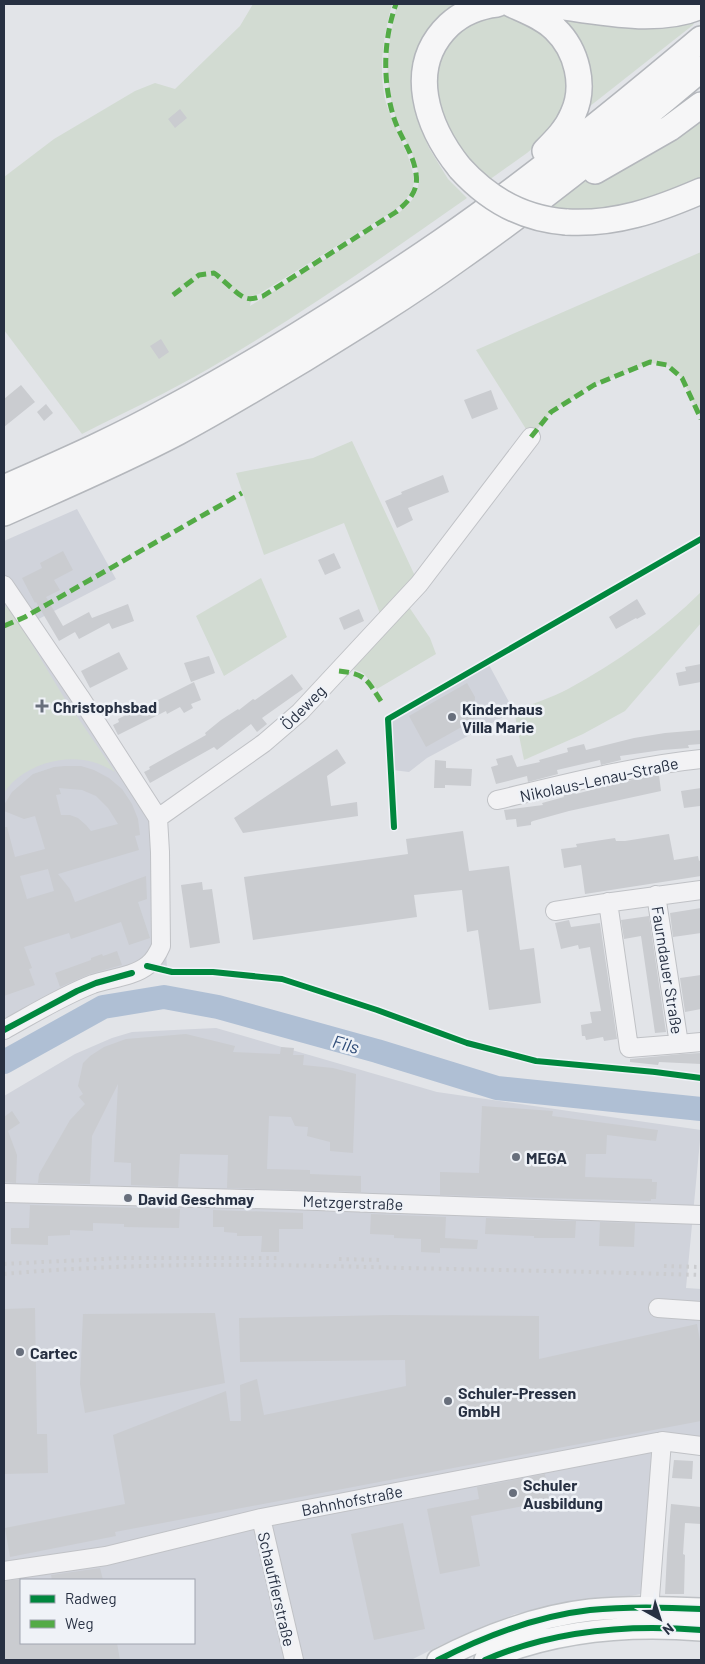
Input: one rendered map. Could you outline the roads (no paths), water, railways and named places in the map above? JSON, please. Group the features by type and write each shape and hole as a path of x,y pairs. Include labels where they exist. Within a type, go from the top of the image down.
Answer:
{"highway":[{"path":"497,4 470,11 455,19 435,42 427,61 424,86 430,116 441,142 471,180 484,191 515,210 534,217 566,222 594,223 647,212 701,191"},
{"path":"511,4 535,15 554,28 573,54 578,71 578,99 573,114 561,134 545,151 533,174"},
{"path":"543,4 629,15 667,14 692,10 701,6"},
{"path":"4,488 164,413 234,374 384,280 457,230 533,174 594,127 701,39"},
{"path":"4,513 101,470 178,432 343,335 458,260 558,184 701,69"},
{"path":"558,184 587,176 670,128 701,105"}],"main road":[{"path":"438,1660 513,1627 550,1617 589,1610 650,1617 701,1630"},
{"path":"485,1660 535,1641 603,1629 650,1617 701,1610"}],"street":[{"name":"Ödeweg","path":"158,818 264,743 291,720 419,584 531,437"},
{"path":"4,585 80,697 158,818 161,946 147,966 132,973 96,983 77,991 4,1030"},
{"name":"Nikolaus-Lenau-Straße","path":"498,800 614,772 675,762 701,760"},
{"name":"Faurndauer Straße","path":"555,911 701,890"},
{"name":"Faurndauer Straße","path":"656,895 679,1044"},
{"name":"Faurndauer Straße","path":"608,902 629,1048 701,1042"},
{"name":"Metzgerstraße","path":"4,1193 317,1201 701,1215"},
{"path":"658,1308 701,1311"},
{"path":"650,1617 662,1441"},
{"name":"Bahnhofstraße","path":"4,1572 106,1556 261,1518 662,1441 701,1446"},
{"name":"Schaufflerstraße","path":"261,1518 294,1660"}],"waterway":[{"name":"Fils","path":"4,1062 103,1007 164,997 218,1007 377,1051 497,1088 701,1109"}],"railway":[{"path":"4,1264 121,1258 279,1258"},
{"path":"339,1259 384,1260"},
{"path":"4,1274 104,1267 253,1265 701,1275"},
{"path":"664,1266 701,1267"}],"place":[{"name":"Christophsbad","path":"42,706"},
{"name":"Kinderhaus Villa Marie","path":"452,717"},
{"name":"MEGA","path":"516,1157"},
{"name":"David Geschmay","path":"128,1198"},
{"name":"Cartec","path":"20,1352"},
{"name":"Schuler-Pressen GmbH","path":"448,1401"},
{"name":"Schuler Ausbildung","path":"513,1493"}]}
